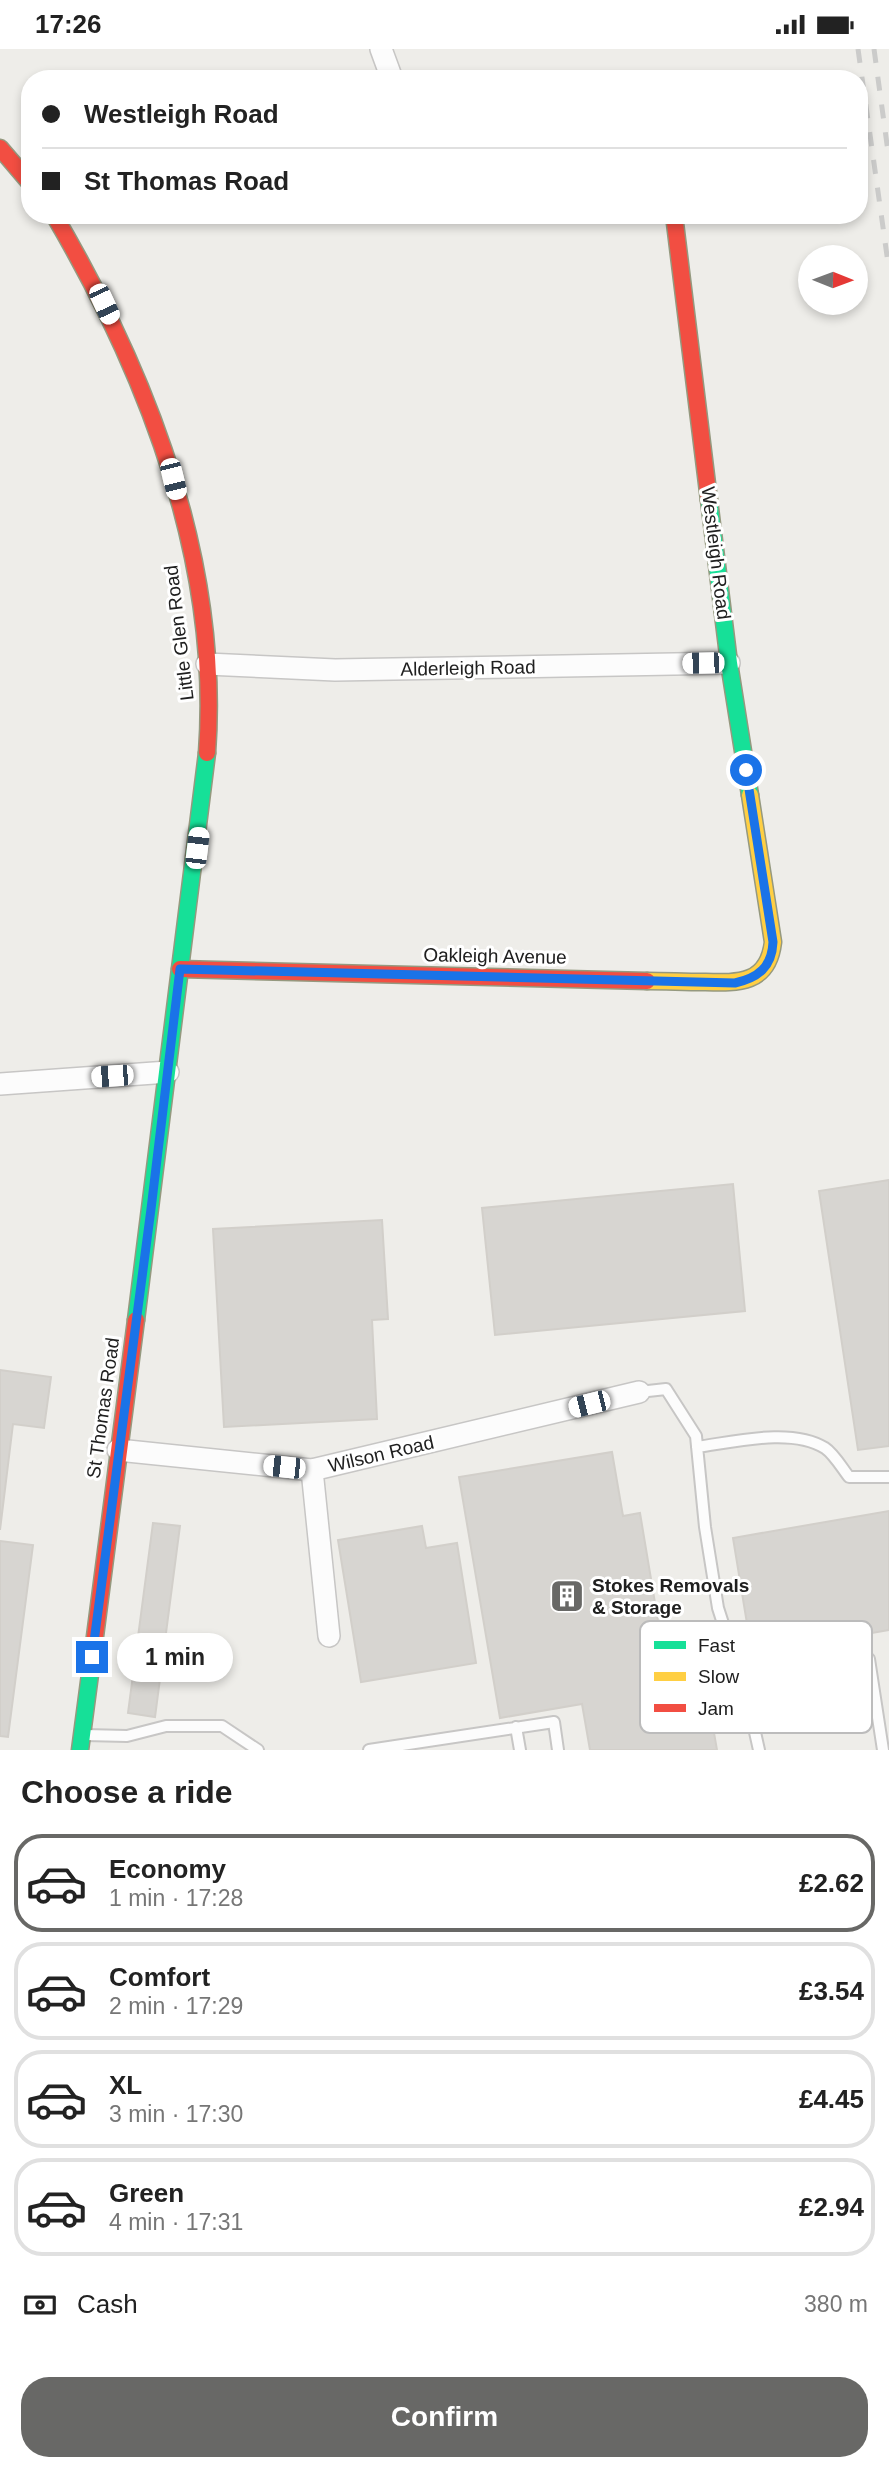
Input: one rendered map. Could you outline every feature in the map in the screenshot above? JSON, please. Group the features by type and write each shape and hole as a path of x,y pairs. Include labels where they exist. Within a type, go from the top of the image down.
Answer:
{"main road":[{"path":"0,148 21,172"},
{"name":"Little Glen Road","path":"59,224 104,304 131,360 153,418 173,479 200,604 207,664 209,722 204,793 167,1072"},
{"name":"Westleigh Road","path":"675,224 729,663 771,930"},
{"name":"Oakleigh Avenue","path":"180,969 735,983 756,976 764,969 773,951 771,930"},
{"name":"St Thomas Road","path":"81,1742 167,1072"}],"street":[{"path":"381,49 389,70"},
{"name":"Alderleigh Road","path":"207,664 335,670 729,663"},
{"path":"0,1084 167,1072"},
{"name":"Wilson Road","path":"118,1450 312,1470 639,1392"},
{"path":"312,1470 329,1636"}],"lane":[{"path":"639,1392 666,1389 696,1436 705,1527 722,1621"},
{"path":"697,1447 757,1439 802,1437 827,1449 849,1477 889,1477"},
{"path":"872,1678 883,1750"},
{"path":"369,1750 554,1721 558,1750"},
{"path":"81,1742 166,1727 222,1726 258,1750"},
{"path":"516,1727 520,1750"}],"building":[{"path":"889,1180 889,1446 858,1450 819,1191"},
{"path":"733,1184 745,1311 495,1335 482,1208"},
{"path":"382,1220 388,1319 372,1320 377,1419 224,1427 213,1229"},
{"path":"0,1370 51,1377 44,1428 13,1424 0,1530"},
{"name":"Stokes Removals & Storage","path":"612,1452 623,1516 640,1513 658,1621 640,1621 640,1733 714,1733 717,1750 590,1750 582,1704 500,1718 459,1477"},
{"path":"889,1511 889,1630 872,1633 872,1621 747,1621 733,1538"},
{"path":"153,1523 180,1526 155,1717 128,1713"},
{"path":"422,1526 426,1548 457,1543 476,1663 361,1682 338,1540"},
{"path":"0,1541 33,1545 8,1737 0,1736"}],"railway":[{"path":"858,49 861,70"},
{"path":"874,49 889,159"},
{"path":"868,120 889,270"}],"traffic: fast":[{"path":"709,500 729,663 750,795"},
{"path":"136,1320 207,753"},
{"path":"80,1750 94,1644"}],"traffic: slow":[{"path":"647,981 739,981 749,979 765,967 773,942 750,795"}],"traffic: jam":[{"path":"0,148 21,172"},
{"path":"59,224 120,341 148,406 171,473 190,542 202,611 208,682 207,753"},
{"path":"675,224 709,500"},
{"path":"180,969 647,981"},
{"path":"94,1644 136,1320"}],"place":[{"name":"Stokes Removals & Storage","path":"567,1596"}],"route":[{"path":"92,1657 180,969 735,983 746,981 756,976 770,961 773,942 746,770"}]}
